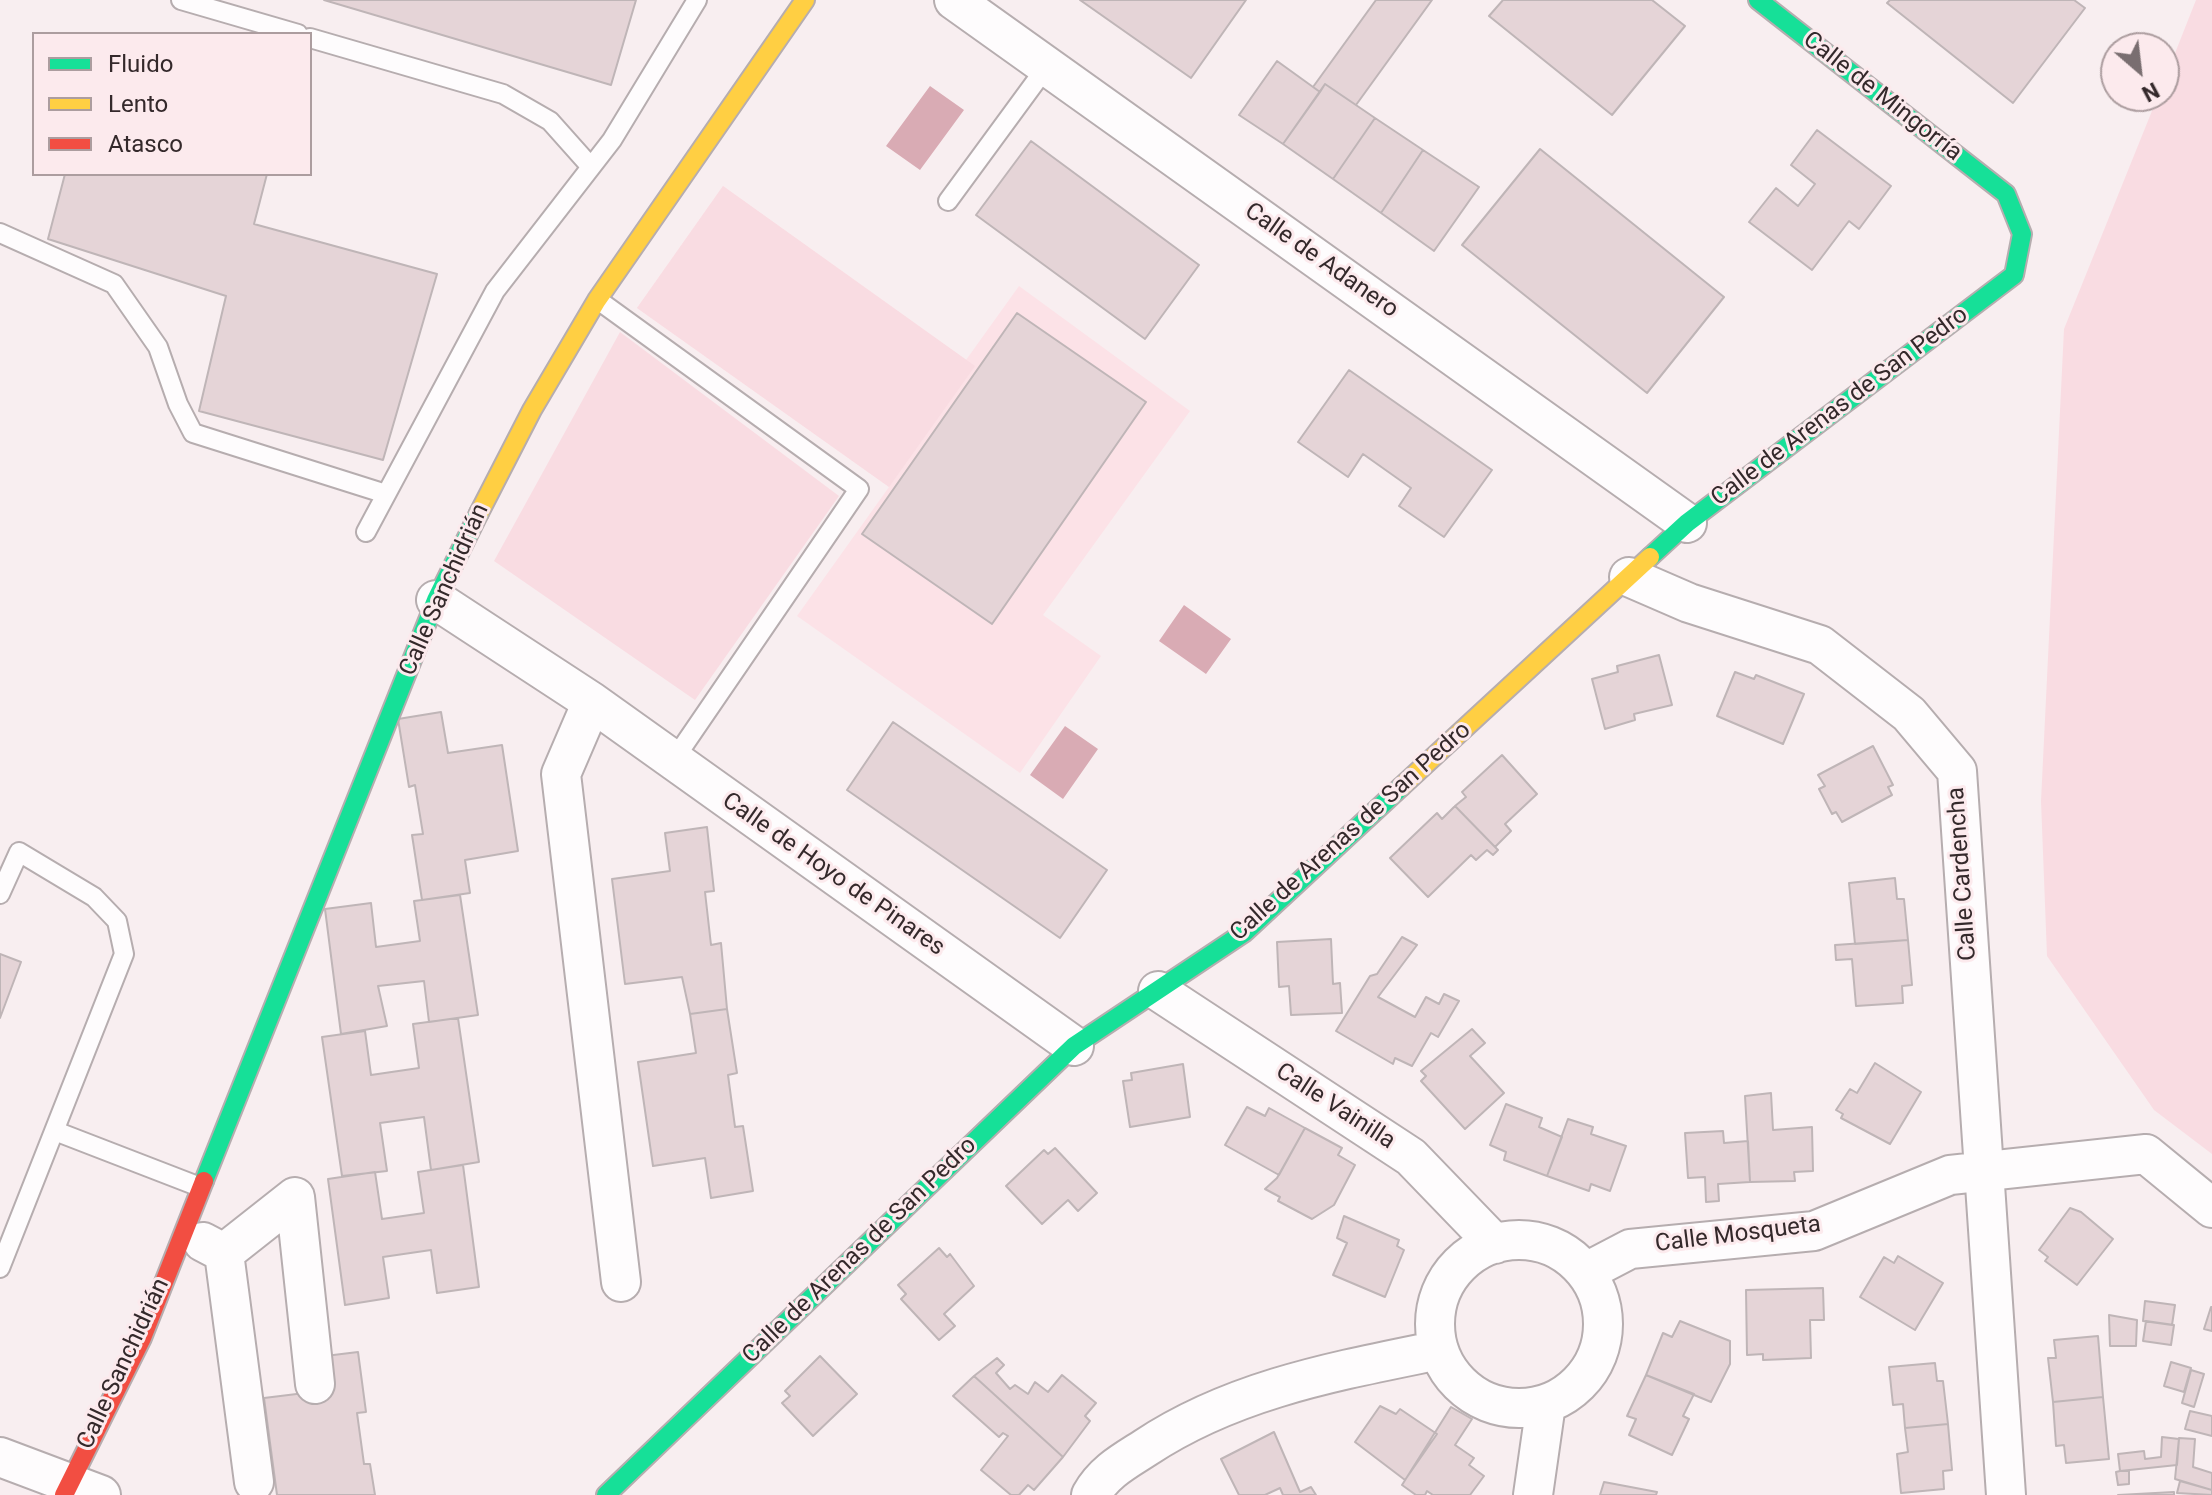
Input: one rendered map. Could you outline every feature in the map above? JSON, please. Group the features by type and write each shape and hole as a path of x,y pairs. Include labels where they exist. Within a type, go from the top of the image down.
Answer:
{"street":[{"name":"Calle Sanchidrián","path":"77,1491 142,1338 436,600 546,384 598,300 805,0"},
{"name":"Calle de Adanero","path":"954,0 1687,523"},
{"name":"Calle de Mingorría","path":"1758,0 2006,194"},
{"name":"Calle de Arenas de San Pedro","path":"606,1495 1074,1046 1245,932 1687,523 2014,275 2022,234 2006,194"},
{"name":"Calle Cardencha","path":"1629,577 1689,603 1820,645 1909,714 1957,771 2006,1495"},
{"name":"Calle de Hoyo de Pinares","path":"436,600 592,702 1074,1046"},
{"path":"592,702 561,774 621,1282"},
{"name":"Calle Vainilla","path":"1158,991 1411,1157 1495,1244"},
{"path":"1982,1173 2146,1154 2212,1208"},
{"name":"Calle Mosqueta","path":"1586,1272 1630,1249 1814,1231 1950,1175 1982,1173"},
{"path":"224,1253 295,1197 315,1384"},
{"path":"183,1232 224,1253"},
{"path":"1520,1240 1545,1244 1567,1255 1586,1272 1598,1294 1604,1321 1601,1347 1589,1372 1570,1391 1546,1404 1520,1409 1494,1405 1470,1393 1451,1374 1439,1350 1435,1324 1439,1298 1452,1274 1471,1256 1495,1244 1520,1240"},
{"path":"224,1253 254,1482"},
{"path":"1091,1495 1102,1476 1183,1422 1297,1379 1439,1350"},
{"path":"1533,1495 1546,1404"},
{"path":"0,1457 77,1491"}],"lane":[{"path":"181,0 291,32"},
{"path":"366,532 495,291 612,140 697,0"},
{"path":"312,39 503,94 550,121 591,167"},
{"path":"948,201 1047,66"},
{"path":"0,233 114,284 158,347 178,404 193,433 386,494"},
{"path":"598,300 859,489 673,761"},
{"path":"0,894 19,852 94,897 117,921 124,954 0,1268"},
{"path":"55,1131 200,1187"}],"shaded area":[{"path":"2196,0 2212,0 2212,1154 2154,1110 2047,956 2041,801 2064,329 2152,112 2180,112 2180,40"},
{"path":"930,86 964,110 920,170 886,146"},
{"path":"723,186 966,360 1019,286 1190,411 1043,615 1101,656 1020,773 797,616 889,487 637,308"},
{"path":"723,186 975,366 889,487 637,308"},
{"path":"620,332 839,496 695,700 494,561"},
{"path":"1184,605 1231,639 1206,674 1159,641"},
{"path":"1065,726 1098,749 1063,799 1030,775"}],"building":[{"path":"324,0 636,0 611,85"},
{"path":"1080,0 1246,0 1191,78"},
{"path":"1376,0 1432,0 1356,105 1325,84 1320,92 1313,87"},
{"path":"1503,0 1652,0 1685,26 1612,115 1489,16"},
{"path":"1890,0 2074,0 2085,8 2013,103 1887,3"},
{"path":"1277,61 1320,92 1283,144 1239,115"},
{"path":"1325,84 1375,118 1333,179 1283,144"},
{"path":"1375,118 1423,150 1381,213 1333,179"},
{"path":"1817,130 1891,186 1859,229 1849,221 1812,270 1749,222 1776,188 1798,206 1815,184 1791,165"},
{"path":"1031,141 1199,265 1145,339 976,215"},
{"path":"1540,149 1724,297 1647,393 1462,245"},
{"path":"1423,150 1479,187 1434,251 1381,213"},
{"path":"64,176 266,176 254,224 437,274 383,460 199,411 226,296 48,239"},
{"path":"1017,313 1146,402 992,624 862,534"},
{"path":"1349,370 1492,470 1444,537 1399,506 1411,488 1363,454 1348,477 1298,442"},
{"path":"1659,655 1672,705 1634,714 1635,720 1605,729 1592,679 1618,672 1617,666"},
{"path":"1735,672 1754,679 1756,675 1804,694 1783,744 1717,716"},
{"path":"441,712 448,753 502,745 518,851 465,860 470,893 422,900 412,835 423,834 415,785 409,787 398,719"},
{"path":"893,722 1107,870 1060,938 847,790"},
{"path":"1873,746 1893,785 1888,787 1892,795 1842,822 1836,812 1832,814 1819,789 1825,786 1818,775"},
{"path":"1502,755 1537,794 1505,824 1511,831 1495,847 1455,806 1466,797 1462,792"},
{"path":"1455,806 1498,850 1493,855 1487,850 1476,860 1471,855 1428,897 1390,858 1437,813 1442,819"},
{"path":"707,827 714,891 705,892 711,945 721,943 727,1009 690,1014 682,977 625,984 612,879 670,871 665,833"},
{"path":"1895,878 1897,899 1904,899 1908,940 1855,944 1849,883"},
{"path":"460,895 478,1015 429,1022 424,981 378,986 387,1026 341,1034 325,909 371,903 376,947 420,941 414,901"},
{"path":"1402,937 1417,945 1378,997 1415,1017 1426,997 1439,1004 1444,994 1459,1001 1438,1037 1431,1033 1412,1066 1395,1058 1393,1064 1336,1031 1370,976 1377,974"},
{"path":"1331,939 1333,984 1340,983 1342,1013 1291,1015 1289,986 1279,987 1277,942"},
{"path":"1908,940 1912,985 1902,986 1903,1003 1856,1006 1852,959 1836,960 1835,945"},
{"path":"0,954 21,962 0,1018"},
{"path":"727,1009 737,1073 728,1075 735,1127 743,1126 753,1191 711,1198 705,1158 653,1166 638,1062 696,1053 690,1014"},
{"path":"458,1018 479,1162 431,1170 424,1117 380,1123 387,1171 342,1176 322,1037 365,1031 371,1075 419,1068 413,1024"},
{"path":"1472,1029 1485,1043 1470,1056 1504,1093 1465,1129 1421,1081 1426,1076 1421,1071"},
{"path":"1875,1063 1921,1092 1890,1144 1841,1118 1843,1114 1836,1110 1850,1089 1857,1093"},
{"path":"1183,1064 1190,1117 1130,1127 1123,1081 1132,1080 1131,1073"},
{"path":"1771,1093 1773,1130 1812,1127 1813,1171 1794,1172 1795,1181 1750,1182 1745,1096"},
{"path":"1506,1104 1542,1118 1539,1127 1562,1137 1547,1176 1504,1160 1506,1152 1490,1145"},
{"path":"1247,1107 1265,1116 1269,1108 1305,1128 1279,1175 1225,1145"},
{"path":"1568,1119 1593,1127 1591,1134 1626,1146 1610,1191 1591,1184 1589,1191 1547,1176"},
{"path":"1305,1128 1342,1148 1338,1155 1355,1165 1334,1205 1312,1219 1278,1201 1280,1197 1265,1189 1277,1178"},
{"path":"1723,1131 1724,1143 1748,1141 1750,1182 1718,1184 1719,1201 1706,1202 1705,1177 1688,1178 1685,1133"},
{"path":"1055,1148 1097,1193 1078,1211 1068,1200 1042,1224 1006,1186 1044,1150 1048,1154"},
{"path":"463,1165 479,1287 437,1293 431,1250 383,1257 389,1298 345,1305 328,1179 375,1172 382,1219 424,1213 418,1172"},
{"path":"2070,1208 2081,1212 2113,1239 2077,1285 2045,1261 2048,1257 2039,1250"},
{"path":"1344,1216 1399,1240 1397,1246 1404,1250 1385,1297 1333,1275 1347,1243 1337,1238"},
{"path":"939,1248 947,1257 950,1254 974,1286 944,1314 955,1326 939,1340 901,1299 906,1294 898,1285"},
{"path":"1898,1256 1943,1283 1915,1330 1860,1297 1884,1257 1894,1263"},
{"path":"1823,1288 1824,1320 1810,1320 1811,1358 1763,1360 1763,1354 1747,1355 1746,1290"},
{"path":"2145,1301 2175,1305 2172,1325 2143,1321"},
{"path":"2212,1307 2212,1331 2204,1329"},
{"path":"2109,1315 2137,1320 2136,1346 2110,1346"},
{"path":"1680,1321 1730,1341 1730,1364 1711,1402 1646,1375 1663,1333 1672,1337"},
{"path":"2146,1321 2174,1325 2171,1345 2143,1341"},
{"path":"2098,1336 2103,1397 2053,1402 2048,1358 2056,1358 2054,1340"},
{"path":"358,1352 366,1412 357,1413 364,1464 370,1464 375,1495 277,1495 264,1398 321,1391 317,1357"},
{"path":"820,1356 857,1394 813,1436 782,1403 790,1396 785,1391"},
{"path":"997,1358 1004,1365 996,1373 1010,1389 1015,1385 1028,1394 1035,1382 1048,1392 1062,1375 1096,1403 1085,1416 1090,1421 1063,1457 974,1376"},
{"path":"2171,1362 2191,1368 2184,1392 2164,1386"},
{"path":"1935,1363 1937,1381 1943,1381 1948,1424 1905,1428 1903,1404 1893,1405 1889,1367"},
{"path":"2191,1370 2204,1374 2194,1407 2182,1403"},
{"path":"1646,1375 1694,1394 1683,1416 1689,1419 1672,1455 1629,1435 1636,1419 1627,1416"},
{"path":"974,1376 1063,1457 1034,1490 1028,1485 1019,1495 1011,1495 981,1470 1008,1436 1003,1433 999,1437 953,1396"},
{"path":"2103,1397 2109,1459 2066,1463 2064,1445 2056,1446 2053,1402"},
{"path":"1380,1406 1396,1414 1400,1409 1437,1434 1405,1480 1355,1442"},
{"path":"1451,1407 1472,1419 1455,1445 1474,1458 1469,1465 1484,1476 1470,1495 1433,1495 1427,1491 1425,1495 1416,1495 1402,1485"},
{"path":"2190,1411 2212,1416 2212,1436 2185,1429"},
{"path":"1948,1424 1952,1470 1943,1471 1944,1489 1901,1493 1897,1454 1908,1452 1905,1428"},
{"path":"1274,1432 1300,1492 1311,1487 1316,1495 1283,1495 1280,1488 1265,1495 1239,1495 1221,1459"},
{"path":"2162,1437 2179,1439 2177,1465 2120,1471 2118,1454 2144,1451 2145,1459 2161,1457"},
{"path":"2179,1438 2195,1439 2193,1467 2212,1473 2212,1490 2175,1479"},
{"path":"2129,1471 2129,1484 2118,1485 2116,1472"},
{"path":"2180,1481 2212,1490 2212,1495 2177,1493"},
{"path":"1604,1482 1657,1492 1656,1495 1600,1495"},
{"path":"2174,1492 2174,1495 2118,1495"}],"traffic: fast":[{"path":"1650,557 1687,523 2014,275 2022,234 2006,194 1758,0"},
{"path":"204,1181 436,600 479,513"},
{"path":"606,1495 1074,1046 1245,932 1401,787"}],"traffic: slow":[{"path":"479,513 532,410 597,300 805,0"},
{"path":"1401,787 1650,557"}],"traffic: jam":[{"path":"64,1495 142,1338 204,1181"}]}
